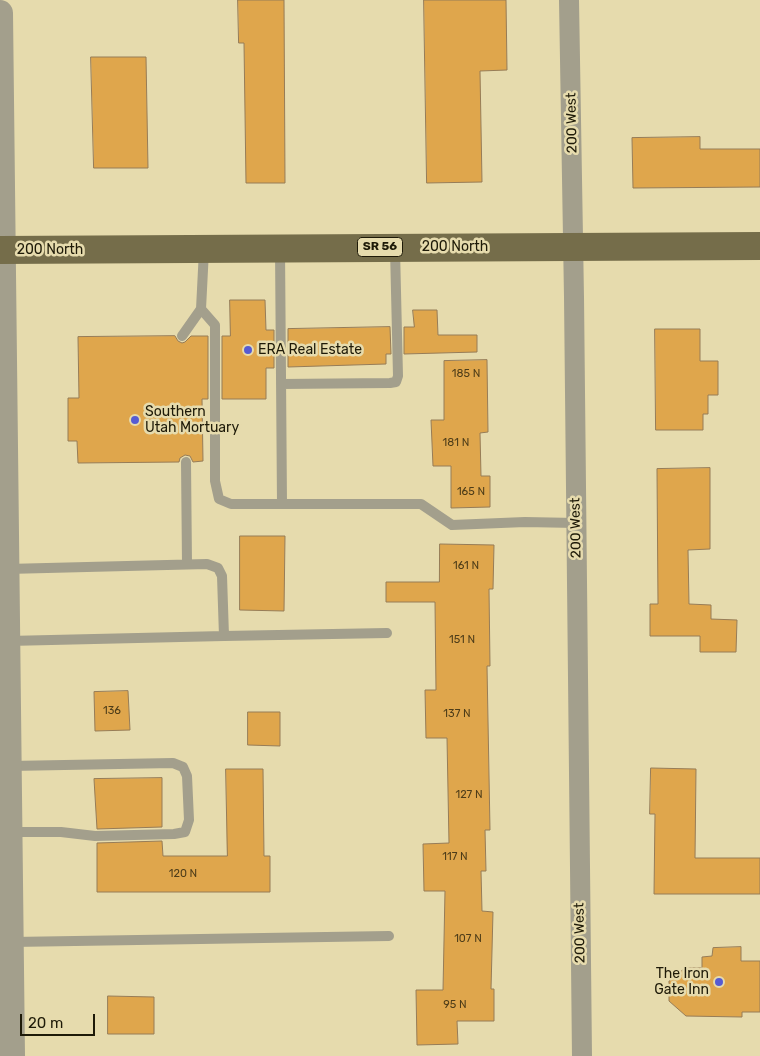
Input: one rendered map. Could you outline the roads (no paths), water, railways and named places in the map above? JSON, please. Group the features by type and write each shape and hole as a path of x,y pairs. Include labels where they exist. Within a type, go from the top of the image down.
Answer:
{"main road":[{"name":"200 North","path":"1,250 760,246"}],"street":[{"name":"200 West","path":"570,0 582,1056"},
{"path":"0,14 1,250 7,641 4,700 9,766 12,1056"}],"lane":[{"path":"281,384 396,382 398,376 395,247"},
{"path":"182,336 201,309 204,248"},
{"path":"280,248 282,504"},
{"path":"201,309 215,325 215,481 219,499 231,504 421,504 452,525 525,522 576,523"},
{"path":"186,462 187,564"},
{"path":"6,570 207,564 218,568 222,576 224,636"},
{"path":"7,641 387,633"},
{"path":"9,766 173,763 183,767 187,776 189,820 185,832 174,834 95,836 61,832 9,832"},
{"path":"11,942 390,936"}],"place":[{"name":"ERA Real Estate","path":"248,350"},
{"name":"Southern Utah Mortuary","path":"135,420"},
{"name":"The Iron Gate Inn","path":"719,982"}]}
